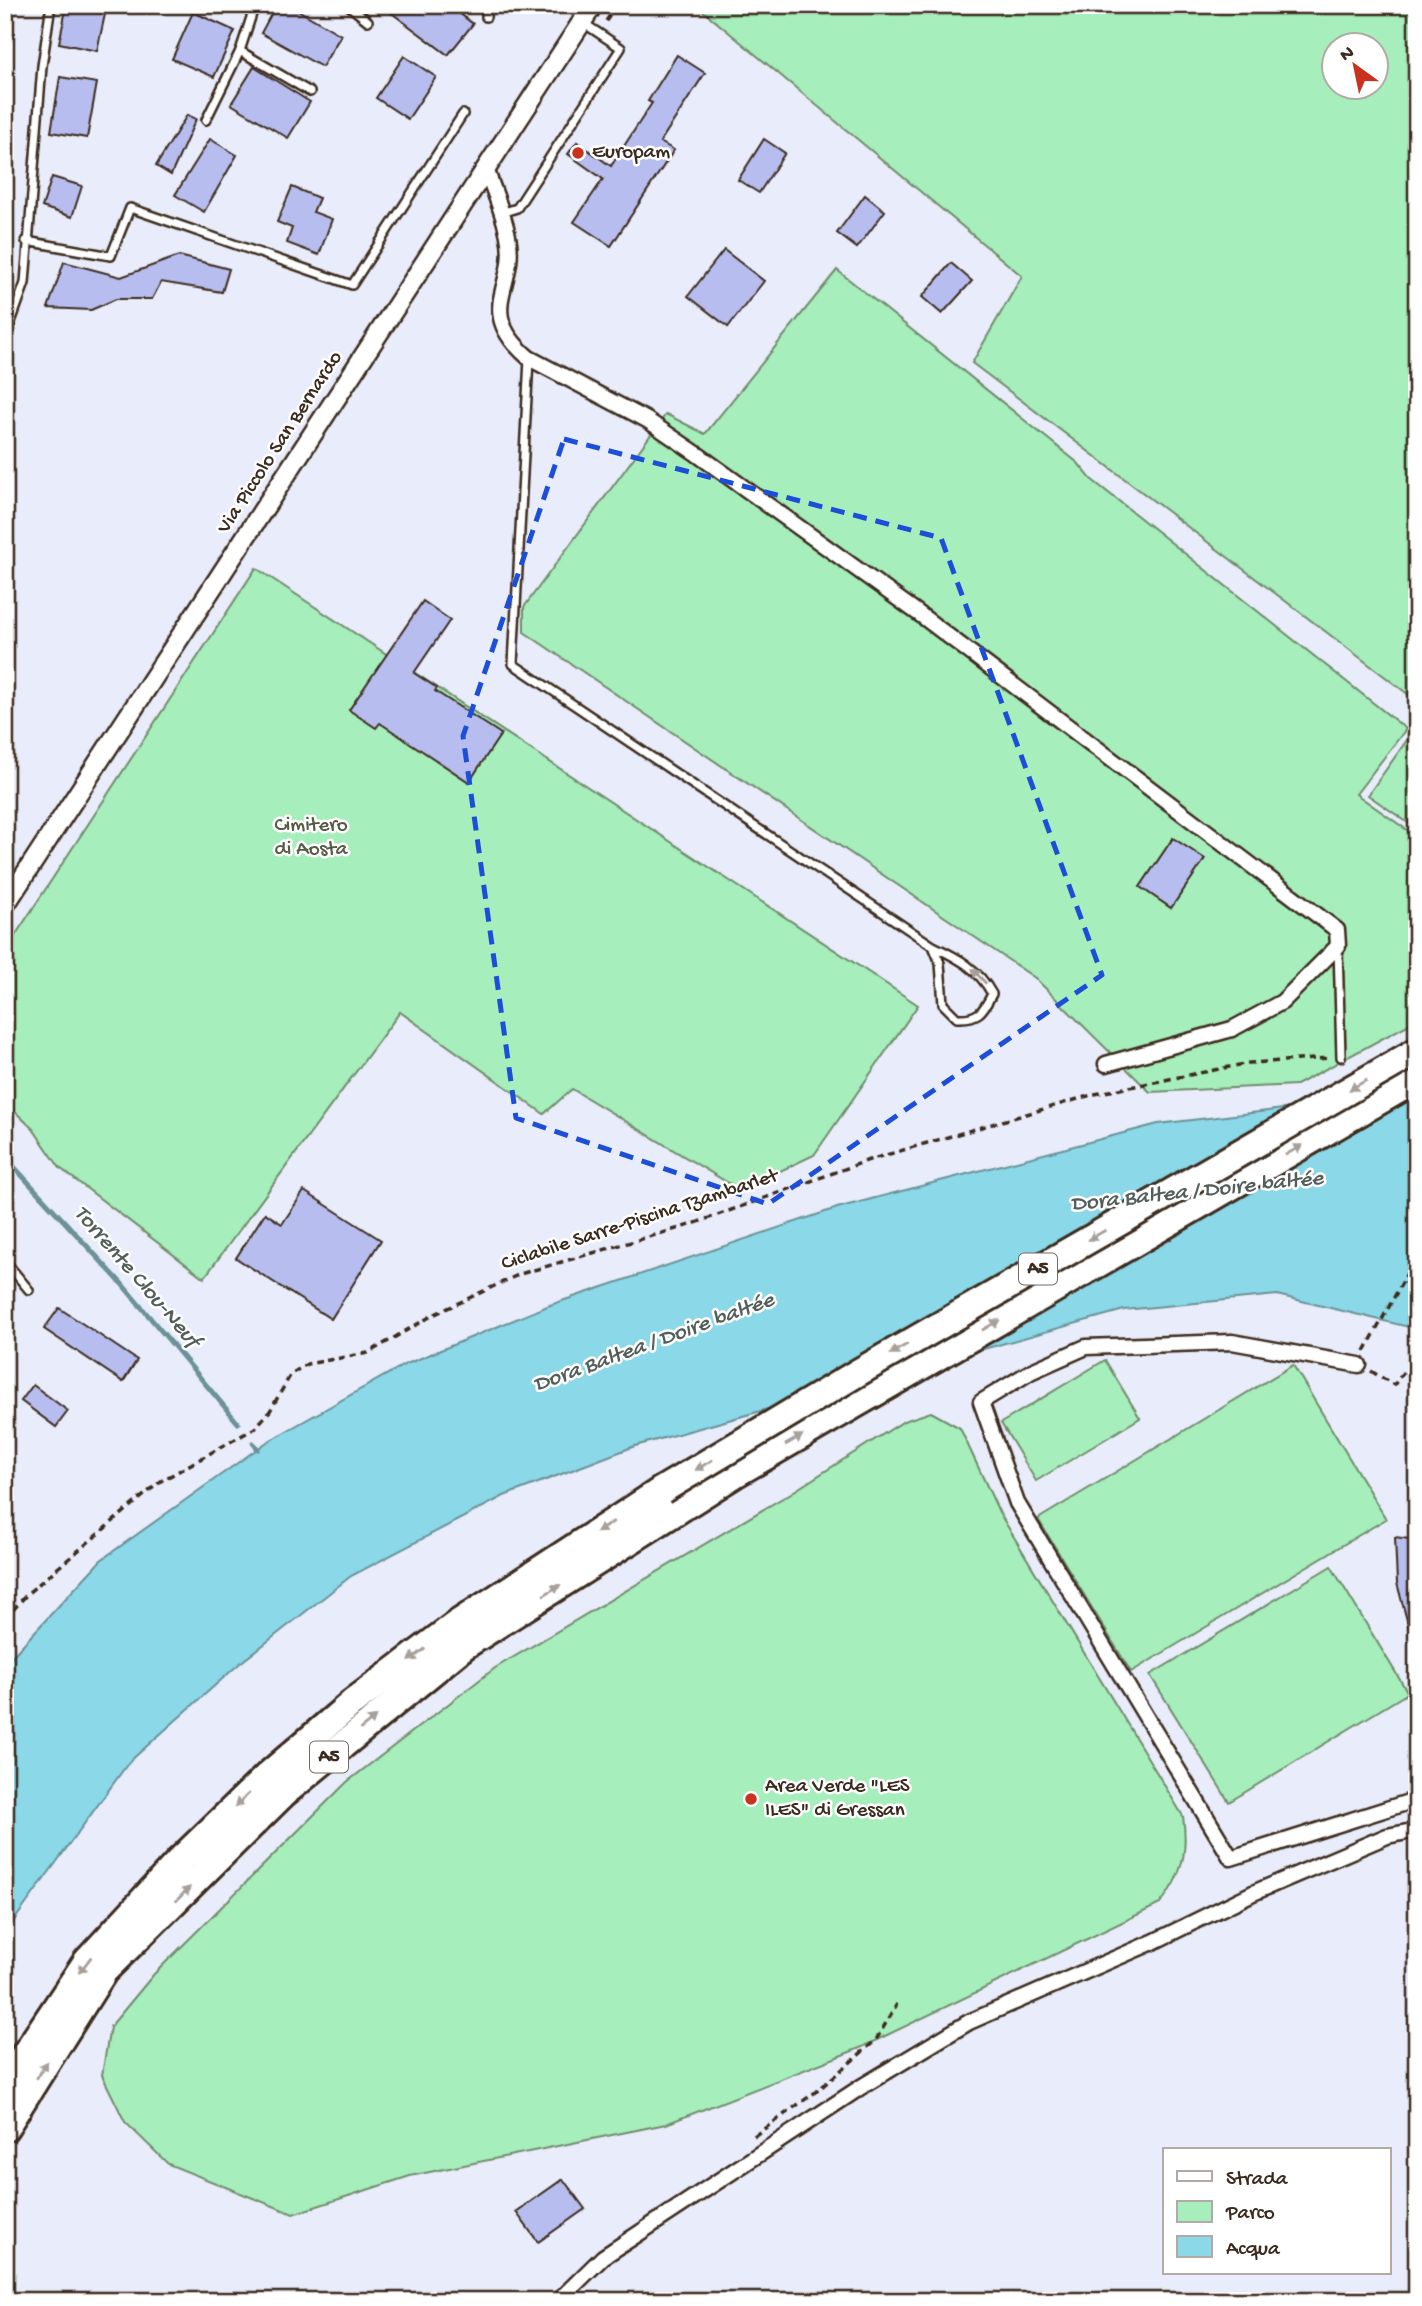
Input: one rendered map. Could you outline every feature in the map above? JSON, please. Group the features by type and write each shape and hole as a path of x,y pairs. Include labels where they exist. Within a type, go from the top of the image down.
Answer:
{"highway":[{"name":"A5","path":"5,2084 87,1961 179,1861 267,1776 352,1703 454,1626 662,1490 859,1372 1417,1051"},
{"name":"A5","path":"5,2128 104,1971 283,1794 464,1646 735,1474 1417,1079"}],"street":[{"name":"Via Piccolo San Bernardo","path":"5,905 593,5"},
{"path":"486,168 509,238 499,309 503,326 514,345 529,358 647,420 907,605 1337,930 1338,946 1282,1002 1232,1029 1106,1064"},
{"path":"1361,1359 1232,1342 1086,1347 1032,1371 981,1402 1017,1503 1231,1858 1412,1801 1417,1804"},
{"path":"558,2301 603,2257 861,2087 970,2022 1265,1888 1387,1836 1417,1830"}],"lane":[{"path":"5,338 25,283 26,241 51,5"},
{"path":"206,120 240,51 256,5"},
{"path":"348,5 368,21"},
{"path":"486,17 487,5"},
{"path":"500,214 517,208 621,48 582,22"},
{"path":"240,51 310,92"},
{"path":"26,241 111,256 130,208 352,285 463,114"},
{"path":"529,358 513,664 933,946 964,961 983,977 992,993 983,1012 972,1019 957,1018 943,1004 940,963 933,946"},
{"path":"1338,946 1341,1057"},
{"path":"5,1261 29,1290"}],"path":[{"name":"Ciclabile Sarre-Piscina Tzambarlet","path":"5,1619 28,1593 161,1481 255,1428 270,1411 291,1374 307,1364 368,1353 432,1315 520,1274 690,1225 869,1160 1095,1094 1249,1063 1341,1057"},
{"path":"1417,1255 1361,1359 1394,1385 1404,1371 1417,1371"},
{"path":"746,2146 755,2135 844,2070 876,2040 897,2004"}],"highlighted area":[{"path":"564,439 941,538 1102,975 768,1204 516,1118 463,736"}],"green space":[{"path":"696,5 1417,5 1417,701 972,363 1022,276"},
{"path":"837,270 1078,463 1091,479 1406,729 1356,794 1417,837 1417,1020 1296,1085 1150,1092 1035,978 524,632 524,607 666,414 705,434"},
{"name":"Cimitero di Aosta","path":"256,568 918,1005 814,1155 740,1190 572,1089 544,1114 400,1012 204,1278 60,1168 33,1129 5,1102 5,951"},
{"path":"1417,726 1417,829 1368,795"},
{"path":"1105,1360 1140,1418 1036,1481 1001,1423"},
{"path":"1293,1365 1386,1519 1131,1672 1038,1519"},
{"name":"Area Verde \"LES ILES\" di Gressan","path":"931,1412 960,1428 1000,1514 1183,1816 1185,1841 1182,1863 1174,1883 1160,1904 860,2048 666,2124 410,2176 293,2214 168,2164 125,2122 102,2075 110,2027 154,1974 347,1782 495,1668 791,1493 904,1421"},
{"path":"1331,1566 1408,1693 1229,1802 1150,1675"}],"water":[{"name":"Dora Baltea / Doire baltée","path":"1417,1093 1417,1329 1277,1295 1124,1310 635,1446 504,1496 351,1576 239,1664 129,1762 5,1933 5,1664 101,1560 267,1442 404,1365 550,1305 837,1208 1158,1124"}],"building":[{"path":"67,5 107,5 97,51 59,43"},
{"path":"276,5 289,5 341,35 322,67 261,33"},
{"path":"381,5 449,5 473,24 448,55"},
{"path":"193,12 235,31 214,77 172,59"},
{"path":"677,55 705,73 660,142 674,150 611,246 574,222 603,179 568,154 577,142 611,166 652,103 648,101"},
{"path":"404,56 436,77 408,119 376,98"},
{"path":"254,67 310,102 288,138 231,104"},
{"path":"60,77 97,83 87,138 51,132"},
{"path":"187,115 196,119 171,175 156,166"},
{"path":"210,139 237,155 204,212 175,195"},
{"path":"764,139 785,153 759,193 738,180"},
{"path":"52,177 82,186 72,217 42,207"},
{"path":"292,187 319,198 313,212 332,219 319,255 287,243 292,228 277,222"},
{"path":"865,195 885,211 857,248 837,233"},
{"path":"724,250 764,281 728,327 688,296"},
{"path":"179,256 229,269 222,292 161,282 152,299 116,299 91,310 48,308 64,262 121,277"},
{"path":"951,263 972,281 942,314 922,297"},
{"path":"423,601 450,620 414,673 437,688 435,691 501,734 469,782 380,723 376,728 349,710"},
{"path":"1173,838 1205,859 1171,908 1140,887"},
{"path":"304,1191 381,1240 331,1319 236,1258 265,1213 282,1224"},
{"path":"59,1308 137,1360 123,1382 44,1329"},
{"path":"33,1385 68,1411 56,1427 21,1401"},
{"path":"1395,1537 1417,1540 1417,1638 1412,1639 1397,1583"},
{"path":"563,2179 585,2209 538,2242 516,2212"}],"waterway":[{"name":"Torrente Clou-Neuf","path":"5,1157 122,1284 238,1423"},
{"name":"Torrente Clou-Neuf","path":"253,1443 258,1449"}],"place":[{"name":"Europam","path":"578,153"},
{"name":"Area Verde \"LES ILES\" di Gressan","path":"751,1799"}]}
